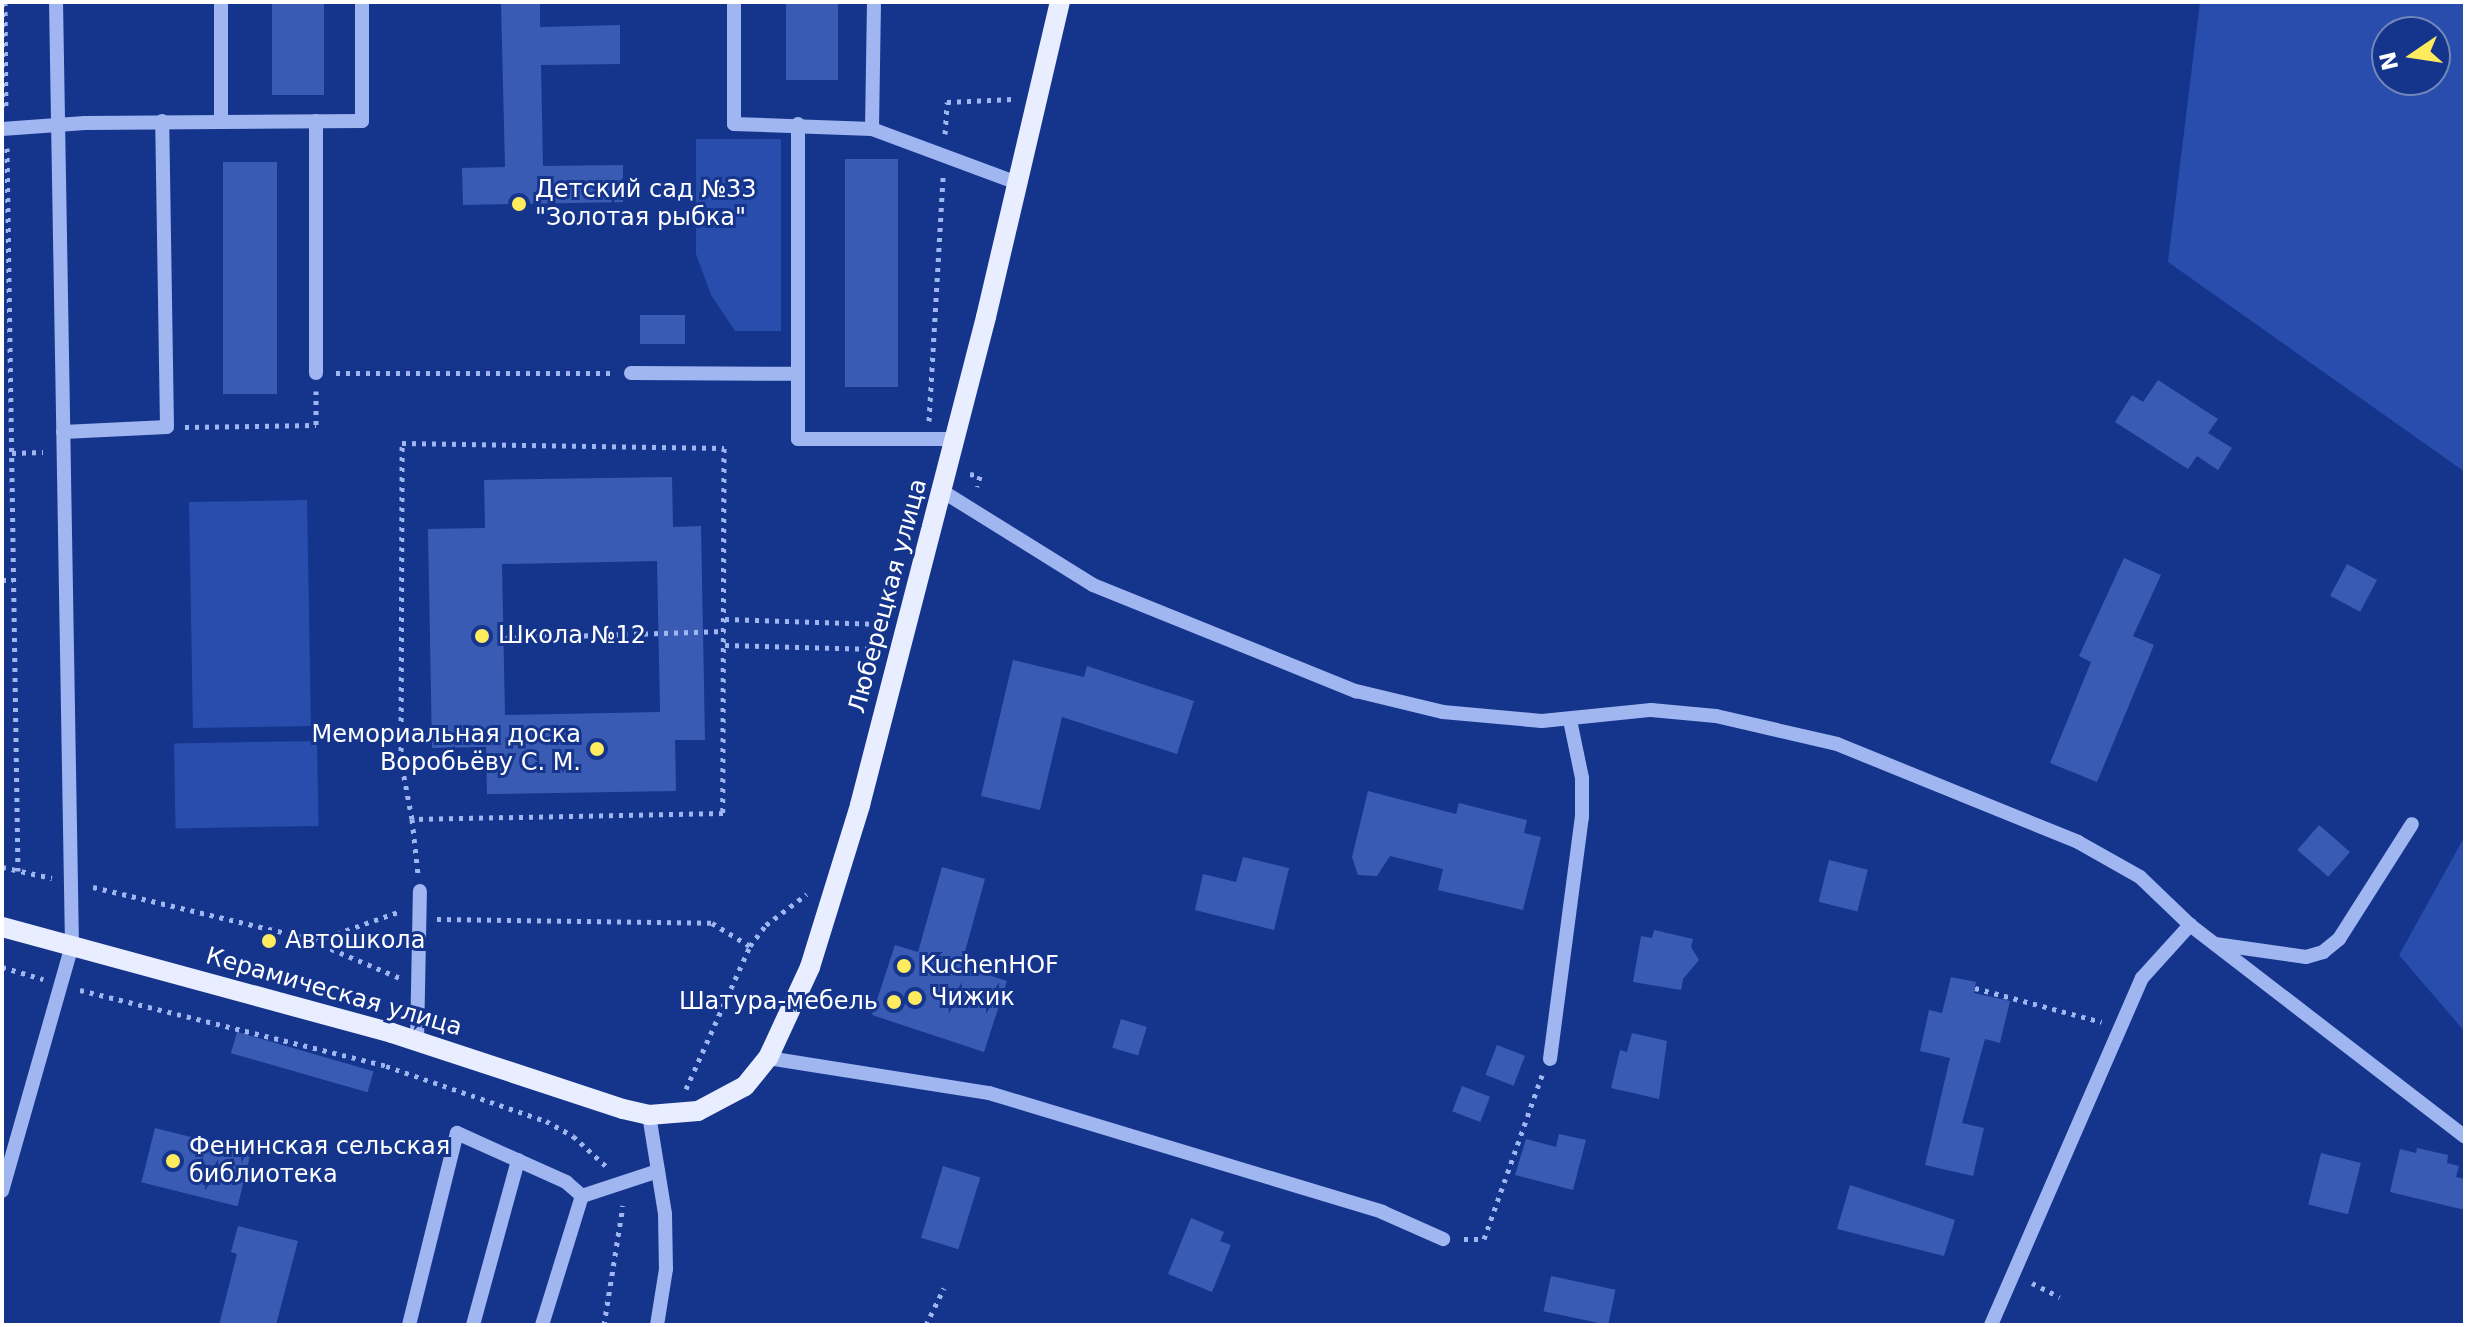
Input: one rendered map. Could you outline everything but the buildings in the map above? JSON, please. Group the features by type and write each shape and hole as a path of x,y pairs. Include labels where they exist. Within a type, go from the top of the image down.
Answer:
{"main road":[{"name":"Люберецкая улица","path":"649,1115 674,1115 718,1103 745,1086 768,1058 810,967 833,895 942,491 1060,2"},
{"name":"Керамическая улица","path":"2,927 417,1042 649,1115"}],"street":[{"path":"2,1191 72,946 56,2"},
{"path":"221,2 221,120"},
{"path":"4,129 162,121 362,121 362,2"},
{"path":"734,2 734,124 872,129 944,152 1017,183"},
{"path":"872,129 874,2"},
{"path":"63,432 167,427 162,121"},
{"path":"316,121 316,373"},
{"path":"798,124 798,439 955,439"},
{"path":"631,373 798,374"},
{"path":"942,491 1093,585 1356,691 1443,712 1570,720 1686,711 1837,744 2113,859 2140,877 2214,944 2465,1137"},
{"path":"1550,1059 1582,817 1582,778 1570,720"},
{"path":"2214,944 2306,957 2323,952 2339,939 2412,824"},
{"path":"417,1042 420,891"},
{"path":"1991,1325 2142,978 2190,925"},
{"path":"768,1058 989,1093 1382,1212 1443,1239"},
{"path":"649,1115 658,1171 666,1269 657,1325"},
{"path":"409,1325 457,1133 566,1182 582,1196"},
{"path":"473,1325 518,1160"},
{"path":"582,1196 658,1171"},
{"path":"542,1325 582,1196"}],"path":[{"path":"5,2 4,129 18,871"},
{"path":"928,439 947,102 1013,99"},
{"path":"2,343 10,343"},
{"path":"167,427 316,425 316,373 631,373"},
{"path":"303,937 355,930 410,907 420,891 412,819 401,761 402,443 724,448 723,813 412,819"},
{"path":"2,580 13,580"},
{"path":"872,664 886,609"},
{"path":"725,619 882,624"},
{"path":"504,638 725,631"},
{"path":"725,645 876,649"},
{"path":"2,867 303,937 419,986"},
{"path":"674,1115 750,946 766,925 813,889"},
{"path":"420,918 712,923 750,946"},
{"path":"2,967 386,1066 546,1121 573,1136 618,1184 623,1207 604,1325"},
{"path":"1975,988 2121,1028"},
{"path":"1443,1239 1484,1239 1550,1059"},
{"path":"2013,1274 2060,1297"},
{"path":"926,1325 944,1288"}],"shaded area":[{"path":"2200,2 2465,2 2465,472 2168,262"},
{"path":"696,139 781,139 781,331 735,331 711,295 696,254"},
{"path":"307,500 311,726 193,728 189,502"},
{"path":"317,741 318,826 176,828 174,743"},
{"path":"2465,836 2465,1032 2399,955"}],"place":[{"name":"Детский сад №33 \"Золотая рыбка\"","path":"519,204"},
{"name":"Школа №12","path":"482,636"},
{"name":"Мемориальная доска Воробьёву С. М.","path":"597,749"},
{"name":"Автошкола","path":"269,941"},
{"name":"KuchenHOF","path":"904,966"},
{"name":"Чижик","path":"915,998"},
{"name":"Шатура-мебель","path":"894,1002"},
{"name":"Фенинская сельская библиотека","path":"173,1161"}]}
